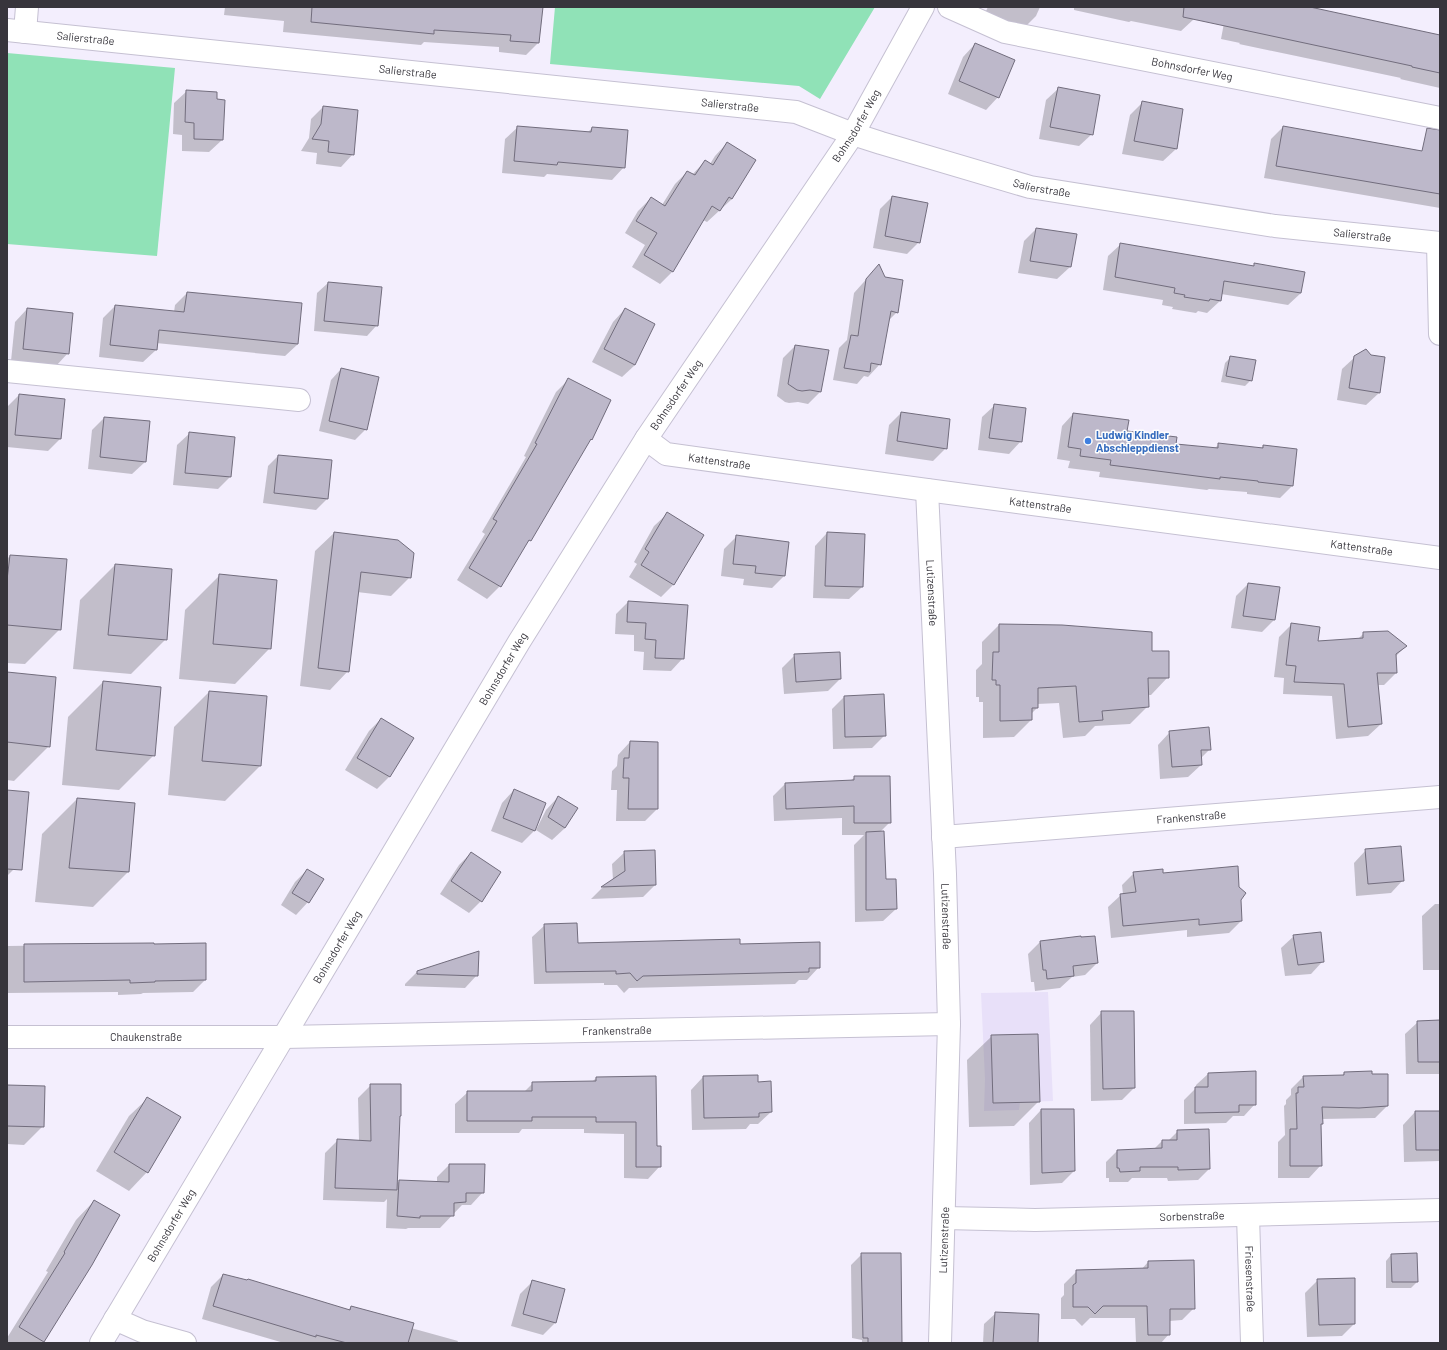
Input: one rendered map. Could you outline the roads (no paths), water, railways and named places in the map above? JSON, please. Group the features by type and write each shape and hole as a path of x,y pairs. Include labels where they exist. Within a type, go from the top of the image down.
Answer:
{"street":[{"path":"16,31 27,7"},
{"name":"Bohnsdorfer Weg","path":"101,1343 519,642 646,439 852,134 923,7"},
{"name":"Bohnsdorfer Weg","path":"949,7 1005,32 1440,118"},
{"name":"Salierstraße","path":"16,31 796,112 852,134 1030,187 1275,226 1439,243"},
{"path":"1439,243 1440,334"},
{"path":"7,371 299,400"},
{"name":"Kattenstraße","path":"646,439 666,454 1440,558"},
{"name":"Lutizenstraße","path":"927,490 943,837 949,1024 940,1343"},
{"name":"Frankenstraße","path":"943,837 1440,797"},
{"name":"Frankenstraße","path":"284,1037 949,1024"},
{"name":"Chaukenstraße","path":"7,1037 284,1037"},
{"name":"Sorbenstraße","path":"944,1218 1035,1220 1248,1216 1440,1210"},
{"name":"Friesenstraße","path":"1248,1216 1252,1343"},
{"path":"115,1320 142,1331 185,1343"}],"place":[{"name":"Ludwig Kindler Abschleppdienst","path":"1088,441"}]}
